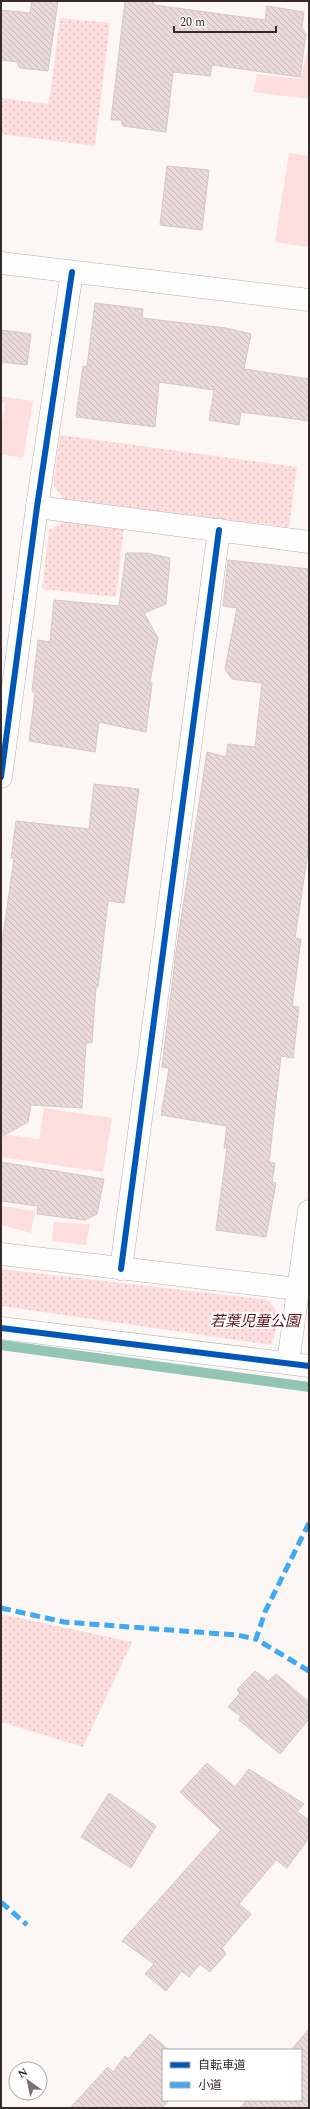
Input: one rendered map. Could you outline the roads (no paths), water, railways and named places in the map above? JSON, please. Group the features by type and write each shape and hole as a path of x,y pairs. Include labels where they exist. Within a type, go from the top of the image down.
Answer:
{"street":[{"path":"1,263 309,300"},
{"path":"1,777 37,507 72,272"},
{"path":"37,507 309,542"},
{"path":"121,1269 219,530"},
{"path":"1,1328 299,1365 298,1289 309,1211"},
{"path":"1,1254 298,1289"}],"waterway":[{"path":"1,1345 309,1387"}],"park label":[{"name":"若葉児童公園","path":"255,1321"}]}
